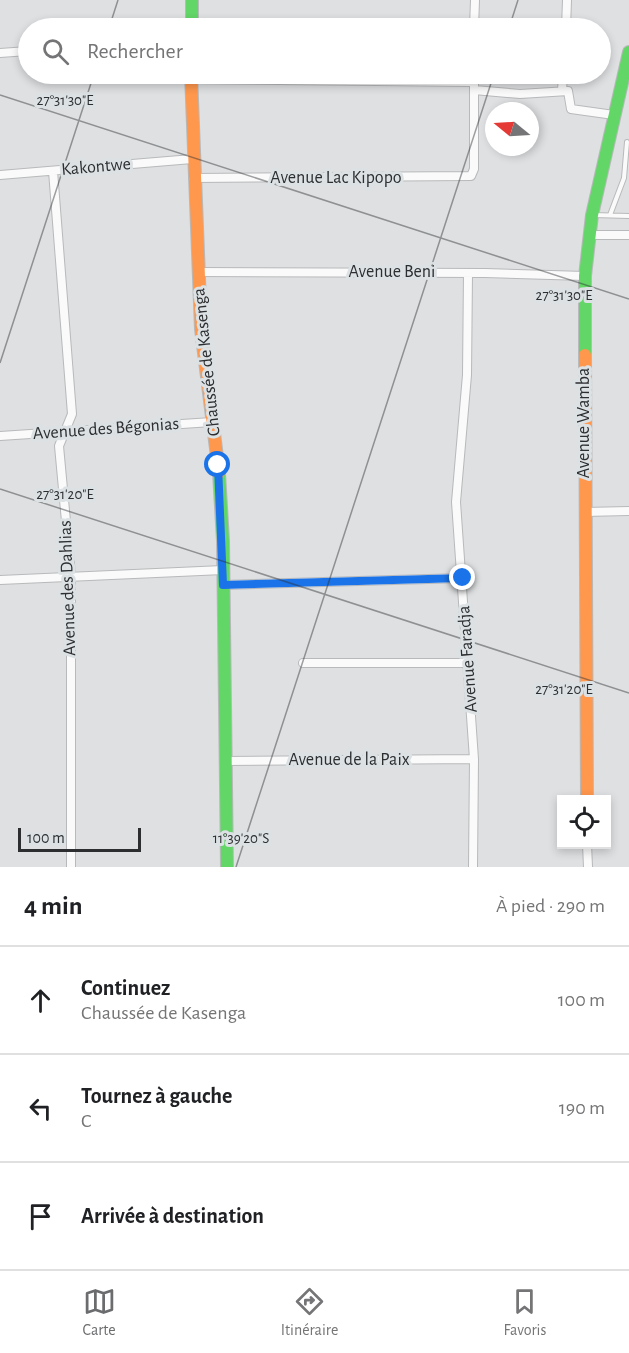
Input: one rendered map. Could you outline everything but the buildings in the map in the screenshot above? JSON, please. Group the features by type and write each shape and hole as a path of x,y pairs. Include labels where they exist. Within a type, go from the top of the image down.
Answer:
{"main road":[{"path":"192,0 192,18"},
{"name":"Avenue Wamba","path":"587,795 584,512 585,276 592,215 629,52"},
{"name":"Chaussée de Kasenga","path":"191,84 192,159 198,272 220,492 227,867"}],"street":[{"path":"474,18 475,0"},
{"path":"566,18 567,0"},
{"path":"0,53 18,52"},
{"name":"Avenue Lac Kipopo","path":"193,178 471,176 474,169 474,84"},
{"path":"482,84 520,94 570,92 569,106 571,109 614,115"},
{"path":"562,84 562,91"},
{"name":"Kakontwe","path":"0,175 192,159"},
{"name":"Avenue des Dahlias","path":"53,171 72,414 71,422 62,432 59,446 71,575 71,867"},
{"path":"589,235 629,235"},
{"name":"Avenue Beni","path":"198,272 585,276"},
{"name":"Avenue Faradja","path":"468,273 467,375 456,502 474,759 473,867"},
{"name":"Avenue des Bégonias","path":"0,436 212,422"},
{"path":"584,512 629,511"},
{"path":"0,580 71,575 223,570"},
{"path":"223,585 463,578"},
{"path":"303,663 469,663"},
{"name":"Avenue de la Paix","path":"225,761 474,759"},
{"path":"587,849 588,867"}],"lane":[{"path":"610,215 624,178 627,142"},
{"path":"592,215 629,216"}],"traffic: fast":[{"path":"192,0 192,18"},
{"path":"585,355 585,276 592,215 629,52"},
{"path":"219,473 223,541 227,867"}],"traffic: slow":[{"path":"191,84 201,329 219,473"},
{"path":"585,355 587,795"}],"route":[{"path":"218,465 223,585 463,578"}]}
